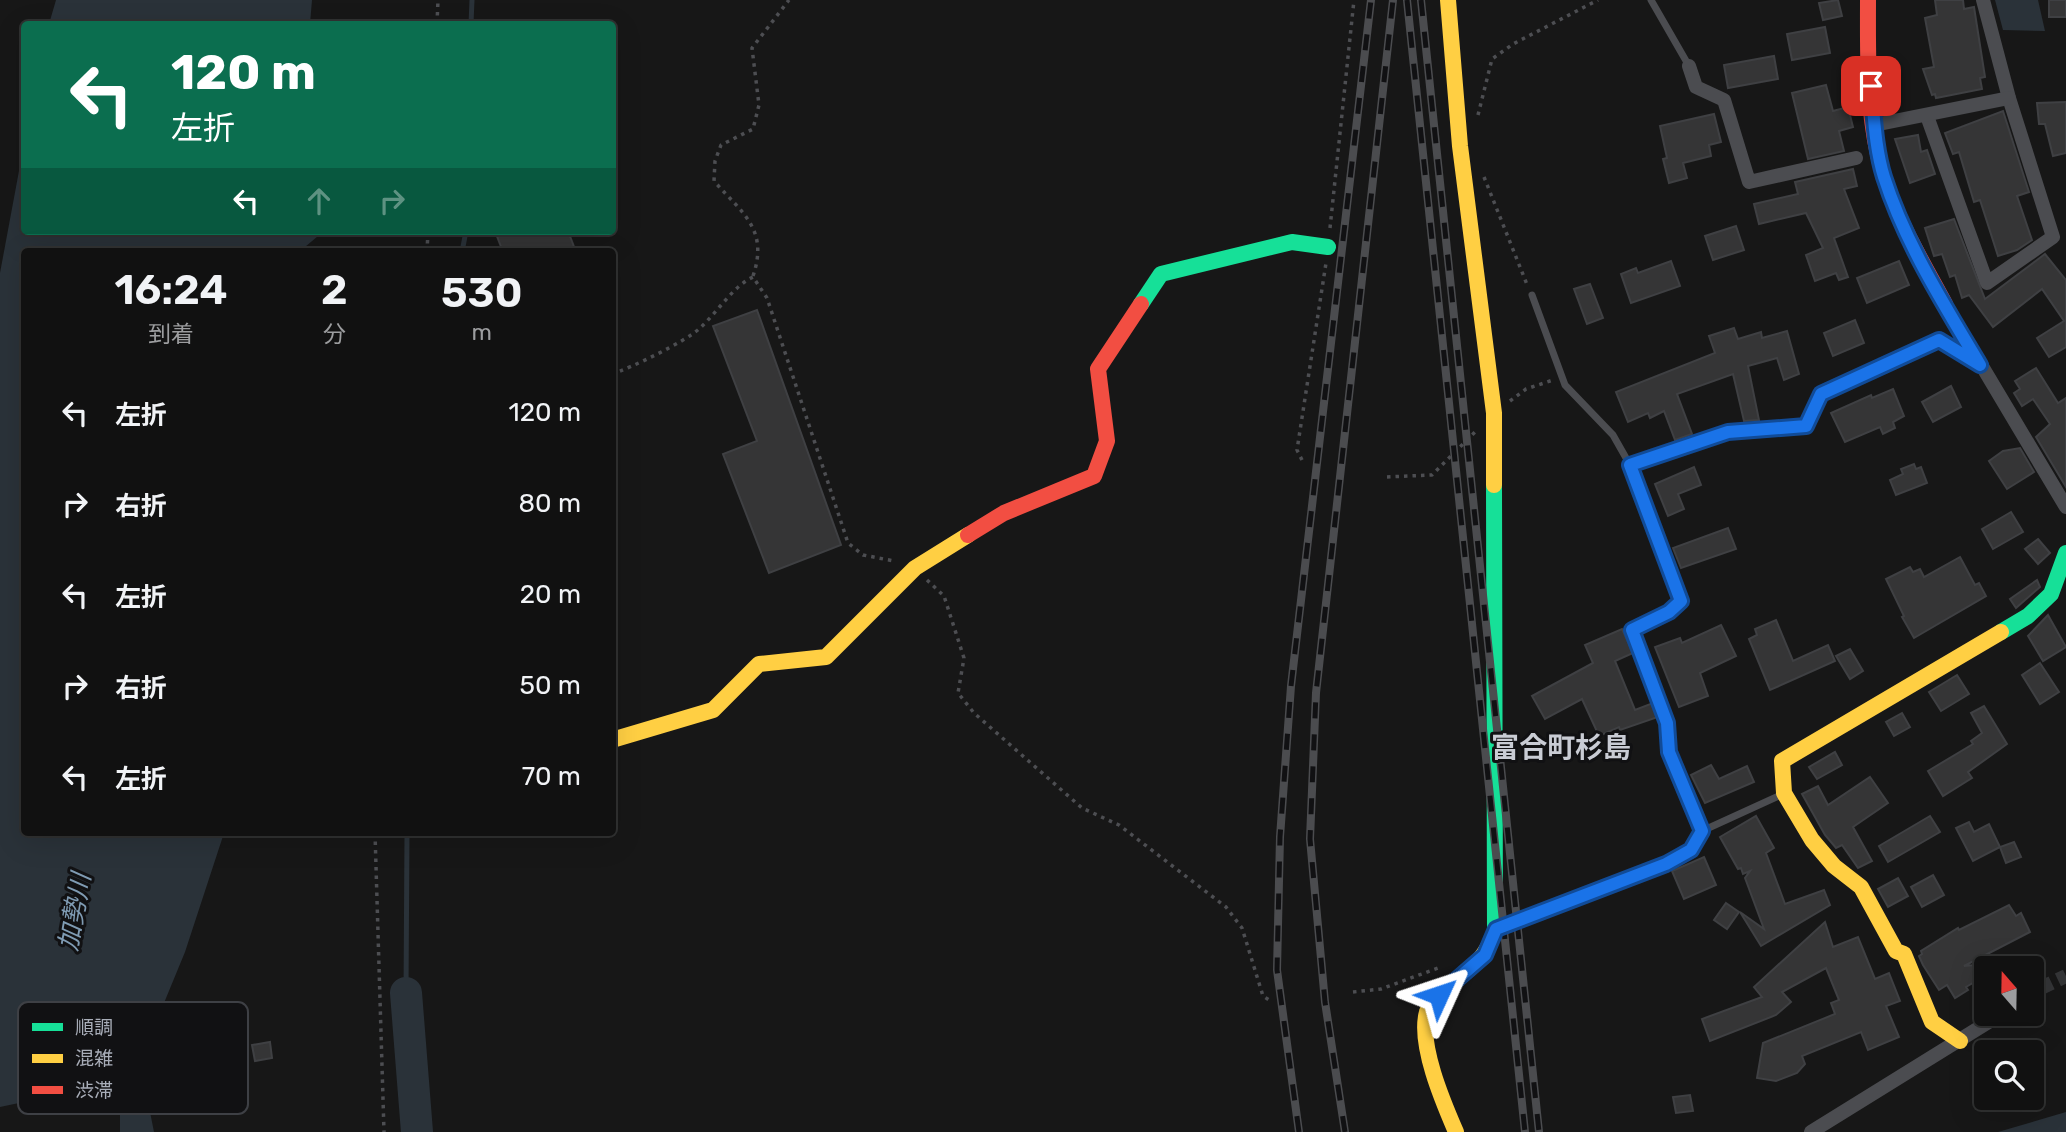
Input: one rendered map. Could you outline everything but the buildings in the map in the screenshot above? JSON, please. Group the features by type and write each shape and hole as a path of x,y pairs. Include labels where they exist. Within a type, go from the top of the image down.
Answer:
{"street":[{"path":"1448,0 1460,146 1494,413 1496,929 1485,955 1450,983 1428,1006 1424,1027 1445,1108 1456,1132"},
{"path":"1868,0 1874,125 1884,175 1892,198 1945,304 2066,507"},
{"path":"1927,116 1987,284 2053,237 2008,98 1983,0"},
{"path":"1689,66 1696,87 1724,100 1749,183 1856,158"},
{"path":"1874,125 2008,98"},
{"path":"616,739 713,710 759,664 826,657 915,568 1004,513 1094,476 1107,441 1098,369 1161,274 1292,242 1328,247"},
{"path":"1632,630 1669,612 1681,601 1630,465 1728,432 1806,426 1821,394 1939,340 1980,365"},
{"path":"1961,1041 1932,1022 1905,954 1896,951 1861,887 1835,866 1812,840 1784,793 1780,775 1782,761 2028,616 2051,594 2066,553"},
{"path":"1811,1132 1984,1026"}],"lane":[{"path":"1651,0 1689,66"},
{"path":"1532,295 1565,385 1613,435 1630,465"},
{"path":"1632,630 1667,723 1669,752 1702,831"},
{"path":"1496,929 1666,864 1691,850 1702,831 1784,793"}],"path":[{"path":"436,21 438,0"},
{"path":"616,372 696,332 725,304 740,283 753,277 758,261 756,229 714,181 715,161 721,145 752,129 759,105 752,48 789,0"},
{"path":"1477,120 1492,59 1513,44 1598,0"},
{"path":"1481,169 1532,295"},
{"path":"753,277 767,298 848,543 863,555 915,568 944,596 964,658 958,693 974,713 1082,807 1119,825 1226,907 1241,928 1263,996 1269,1000"},
{"path":"375,836 384,1132"},
{"path":"1353,992 1381,989 1439,968"}],"water":[{"path":"56,0 312,0 310,21 50,21"},
{"path":"1995,0 2038,0 2045,31 2003,30"},
{"name":"加勢川","path":"21,160 21,235 319,235 304,248 21,248 21,836 223,836 185,952 164,1002 18,1002 18,1103 0,1107 0,273"},
{"path":"2066,1112 2066,1132 1998,1132"},
{"path":"120,1114 150,1114 154,1132 120,1132"}],"waterway":[{"path":"471,21 472,0"},
{"path":"463,248 465,235"},
{"path":"406,993 407,836"},
{"path":"406,993 417,1132"}],"tunnel":[{"path":"2044,987 2066,976"}],"railway":[{"path":"1299,1132 1277,970 1280,837 1291,686 1371,0"},
{"path":"1345,1132 1325,1002 1310,839 1316,693 1393,0"},
{"path":"1407,0 1525,1132"},
{"path":"1421,0 1539,1132"}],"traffic: fast":[{"path":"1141,304 1161,274 1292,242 1328,247"},
{"path":"1494,485 1495,931"},
{"path":"2001,632 2028,616 2051,594 2066,553"}],"traffic: slow":[{"path":"1448,0 1460,146 1494,413 1494,485"},
{"path":"616,739 713,710 759,664 826,657 915,568 968,535"},
{"path":"1960,1041 1932,1022 1904,954 1896,951 1861,887 1834,866 1812,840 1784,793 1782,761 2001,632"},
{"path":"1456,1132 1429,1056 1425,1025 1427,1012 1435,998 1480,959 1495,931"}],"traffic: jam":[{"path":"1868,0 1869,89 1878,155 1896,210 1945,304"},
{"path":"968,535 1004,513 1094,476 1107,441 1098,369 1141,304"}],"district":[{"name":"富合町杉島","path":"1561,747"}],"route":[{"path":"1439,995 1485,955 1496,929 1666,864 1691,850 1702,831 1669,752 1667,723 1632,630 1669,612 1681,601 1630,465 1728,432 1806,426 1821,394 1939,340 1980,365 1937,290 1892,198 1879,154 1871,86"}]}
